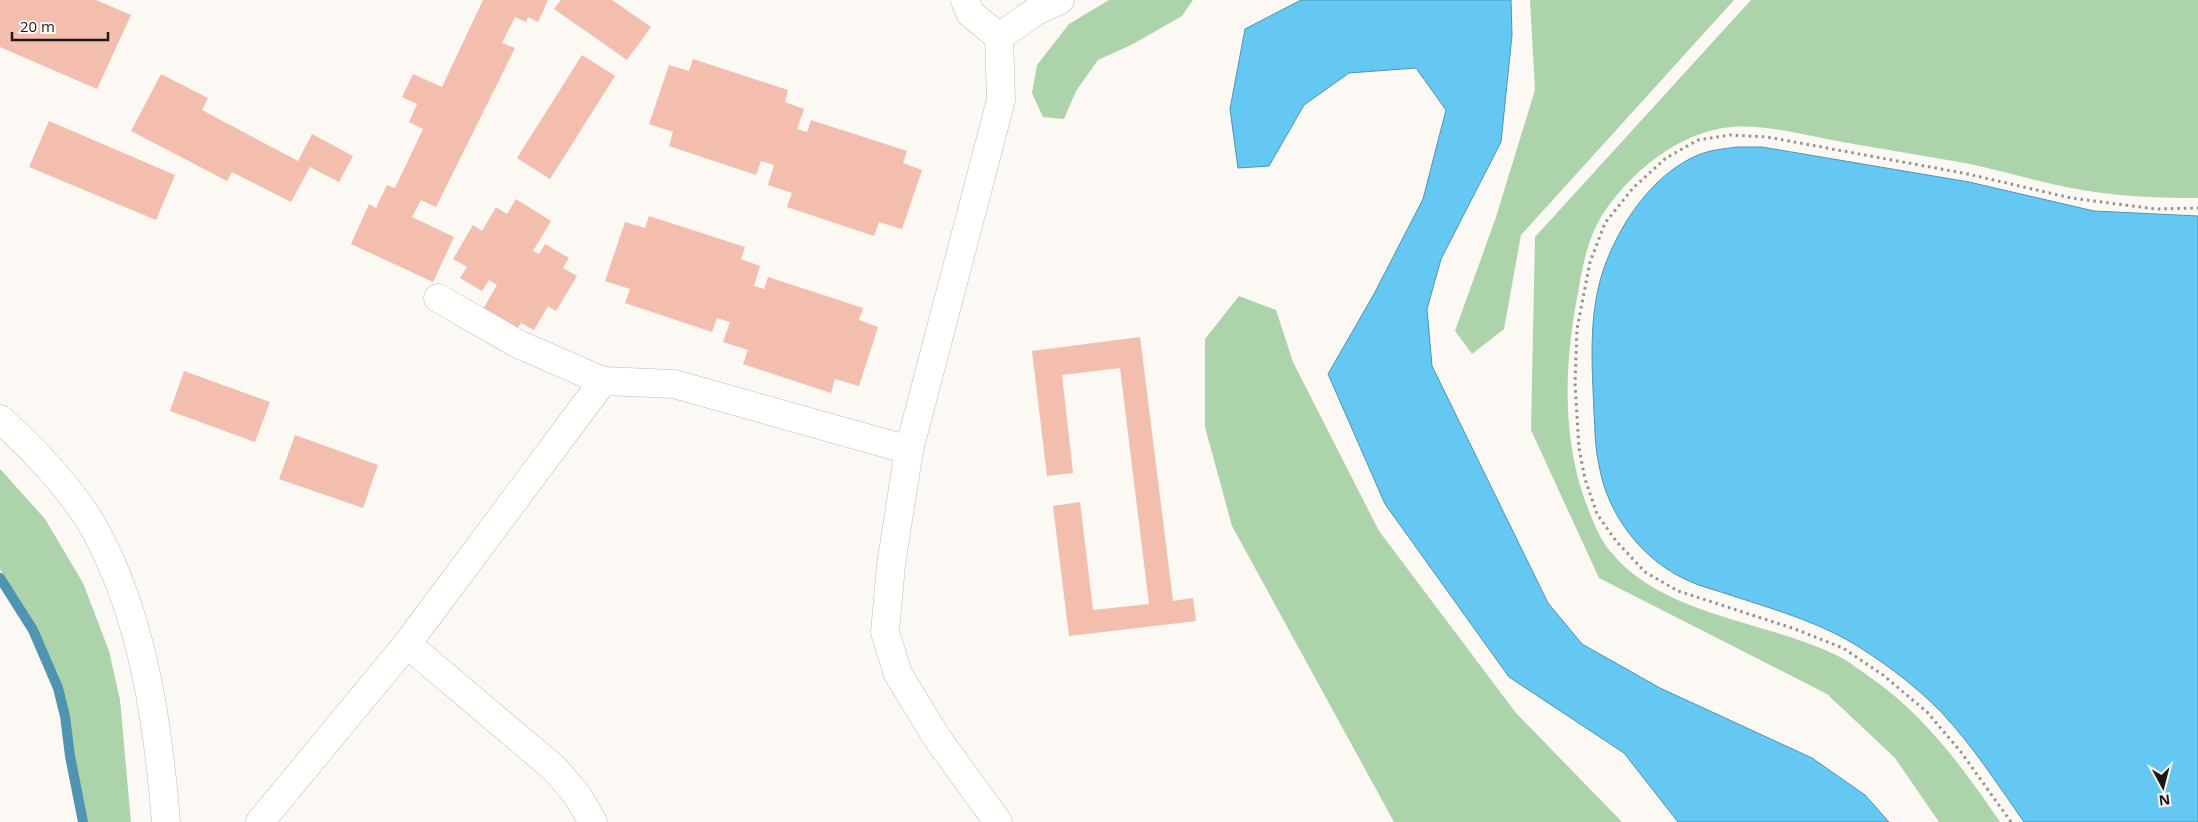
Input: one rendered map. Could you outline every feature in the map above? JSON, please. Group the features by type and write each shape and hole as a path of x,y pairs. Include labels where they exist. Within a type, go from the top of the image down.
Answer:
{"street":[{"path":"965,0 970,13 999,37 1000,100 910,450 891,565 886,632 898,674 937,738 998,822"},
{"path":"999,37 1036,11 1060,0"},
{"path":"438,298 518,344 603,381 674,384 910,450"},
{"path":"260,822 408,644 603,381"},
{"path":"0,419 64,486 97,534 120,583 144,663 160,757 166,822"},
{"path":"408,644 555,769 577,795 593,822"}],"path":[{"path":"2012,822 1961,752 1928,712 1883,675 1843,648 1795,629 1678,591 1646,572 1616,541 1597,514 1585,479 1579,448 1575,384 1577,329 1590,262 1606,223 1633,188 1666,158 1698,140 1730,135 1767,137 1949,170 2071,198 2156,209 2198,208"}],"green space":[{"path":"1109,0 1193,0 1182,16 1133,44 1098,60 1076,91 1064,119 1043,117 1032,93 1037,65 1069,24"},
{"path":"1530,0 1734,0 1521,235 1504,329 1472,354 1455,331 1496,217 1535,90"},
{"path":"1751,0 2198,0 2198,198 2165,198 2099,193 1965,163 1775,129 1731,127 1711,130 1692,137 1657,157 1640,171 1612,201 1601,217 1593,233 1585,260 1574,313 1568,367 1569,420 1577,472 1584,498 1595,526 1610,551 1632,573 1657,590 1715,614 1808,643 1840,657 1856,667 1887,690 1924,724 1971,780 2000,822 1939,822 1895,758 1827,694 1599,578 1531,430 1535,237"},
{"path":"1239,296 1276,310 1293,362 1379,531 1516,713 1622,822 1394,822 1232,526 1205,427 1205,339"},
{"path":"0,469 45,519 83,583 109,651 120,700 131,822 86,822 68,713 61,684 37,629 21,606 0,569"}],"water":[{"path":"1301,0 1511,0 1512,35 1501,142 1441,259 1427,309 1432,366 1548,603 1582,644 1660,688 1812,758 1865,795 1889,822 1678,822 1624,753 1509,677 1385,504 1328,374 1374,294 1423,199 1446,110 1416,68 1349,73 1304,105 1269,166 1238,168 1230,109 1245,29"},
{"path":"1736,147 1762,147 1969,182 2094,211 2198,216 2198,822 2024,822 1985,766 1942,713 1913,686 1892,670 1859,647 1810,622 1687,580 1655,560 1641,548 1618,518 1603,483 1595,432 1592,339 1595,303 1604,268 1629,217 1653,187 1667,174 1682,163 1698,155"}],"building":[{"path":"0,0 96,0 131,15 97,89 0,47"},
{"path":"483,0 548,0 538,22 528,17 526,22 515,17 502,43 515,48 436,207 421,200 412,217 454,237 433,282 351,244 369,204 376,208 387,185 395,188 423,129 409,122 417,104 402,97 413,74 442,87"},
{"path":"561,0 612,0 651,27 627,60 554,9"},
{"path":"582,55 615,76 550,179 517,158"},
{"path":"693,59 788,90 785,102 804,109 797,129 807,132 811,120 907,151 903,163 922,170 902,229 879,222 874,236 787,207 792,193 768,185 774,165 761,161 756,175 669,146 673,132 649,124 669,65 689,71"},
{"path":"161,74 208,98 202,110 298,161 312,134 353,156 339,182 310,167 291,202 232,172 227,181 131,131"},
{"path":"49,121 175,175 156,220 29,167"},
{"path":"516,199 551,221 533,251 539,254 545,244 569,258 563,268 577,276 556,311 548,306 534,330 521,323 514,334 480,314 497,285 489,280 482,291 460,278 467,267 453,259 473,225 482,231 496,207 507,214"},
{"path":"649,216 745,247 741,259 760,266 754,286 764,289 768,277 863,308 859,320 878,327 859,386 835,379 831,393 743,364 748,350 723,342 730,322 717,318 712,332 625,303 630,289 605,281 625,222 645,228"},
{"path":"1140,337 1173,601 1193,598 1196,621 1069,636 1053,506 1080,502 1093,610 1149,604 1120,368 1062,375 1073,473 1047,476 1032,351"},
{"path":"184,371 270,402 255,442 170,411"},
{"path":"295,435 378,465 363,508 279,479"}],"waterway":[{"path":"0,578 33,630 58,688 65,716 70,756 83,822"}]}
